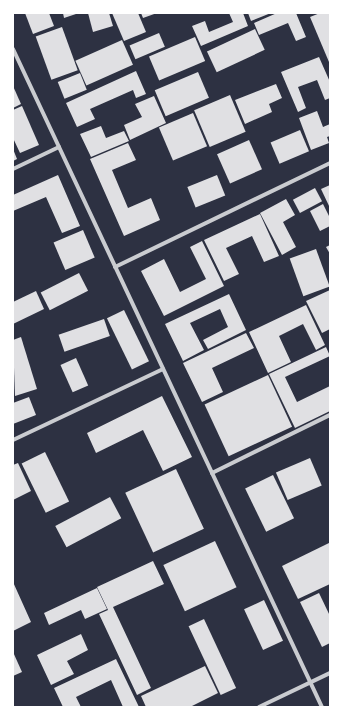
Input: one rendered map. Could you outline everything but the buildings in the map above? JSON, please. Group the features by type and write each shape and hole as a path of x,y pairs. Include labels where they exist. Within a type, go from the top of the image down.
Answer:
{"street":[{"path":"13,49 322,707"},
{"path":"13,169 59,147"},
{"path":"115,267 330,163"},
{"path":"13,440 163,369"},
{"path":"212,473 330,415"},
{"path":"259,707 330,673"}]}
